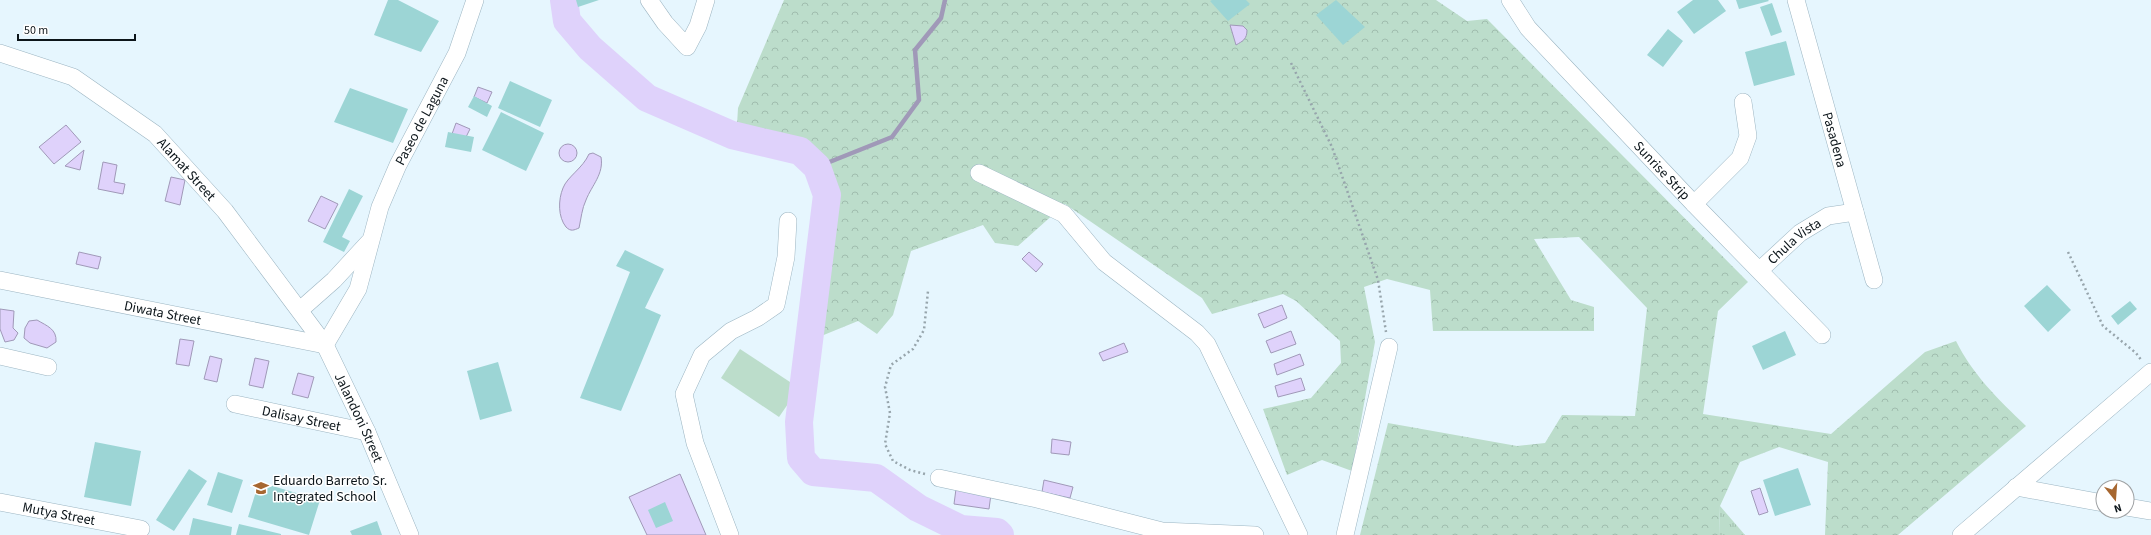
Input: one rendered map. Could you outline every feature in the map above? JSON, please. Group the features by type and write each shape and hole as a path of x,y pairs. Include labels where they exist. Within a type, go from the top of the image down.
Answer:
{"street":[{"name":"Paseo de Laguna","path":"325,345 358,289 380,207 398,166 457,52 475,0"},
{"path":"649,0 665,23 687,47 698,26 706,0"},
{"name":"Sunrise Strip","path":"1510,0 1528,28 1694,204 1822,335"},
{"name":"Pasadena","path":"1796,0 1874,280"},
{"name":"Alamat Street","path":"0,54 7,54 73,77 155,134 225,211 325,345"},
{"path":"1694,204 1740,158 1748,136 1743,102"},
{"path":"979,173 1064,214 1104,262 1197,333 1207,344 1299,535"},
{"name":"Chula Vista","path":"1760,270 1800,233 1828,216 1855,212"},
{"path":"730,535 695,443 684,394 702,355 731,331 757,318 776,305 786,257 788,221"},
{"name":"Paseo de Laguna","path":"300,310 334,280 370,242"},
{"name":"Diwata Street","path":"0,280 325,345"},
{"name":"Jalandoni Street","path":"325,345 367,432 410,535"},
{"path":"1345,535 1389,347"},
{"path":"0,356 48,367"},
{"path":"1960,535 2151,372"},
{"name":"Dalisay Street","path":"235,404 367,432"},
{"path":"939,478 1037,499 1162,533 1255,535"},
{"path":"2016,487 2095,502"},
{"name":"Mutya Street","path":"0,502 141,529"},
{"path":"2135,508 2151,511"}],"path":[{"path":"1291,63 1332,147 1375,272 1389,347"},
{"path":"2068,252 2103,326 2136,353 2151,372"},
{"path":"928,291 924,330 913,349 891,365 885,387 890,413 885,444 893,461 910,470 939,478"}],"green space":[{"path":"784,0 1436,0 1467,21 1487,19 1748,282 1718,311 1703,414 1831,434 1925,352 1956,341 1962,353 1978,376 2026,426 1898,535 1825,535 1828,462 1779,447 1740,462 1720,506 1719,535 1360,535 1388,423 1517,446 1545,443 1562,415 1635,416 1647,308 1579,237 1534,239 1571,300 1594,307 1594,331 1433,331 1430,290 1387,279 1364,287 1375,342 1352,471 1322,460 1287,475 1263,409 1311,398 1341,363 1340,341 1296,301 1283,294 1212,314 1202,298 1065,204 1018,246 995,243 983,225 911,251 893,315 877,334 858,321 809,341 827,195 817,167 799,150 737,125 738,108"},
{"path":"740,349 799,388 779,417 721,378"},
{"path":"1720,506 1745,535 1719,535"}],"shaded area":[{"path":"1230,25 1243,26 1247,30 1244,39 1236,45"},
{"path":"478,87 492,92 487,103 474,97"},
{"path":"456,123 470,129 465,139 452,134"},
{"path":"66,125 81,142 54,164 39,147"},
{"path":"568,144 574,147 577,153 574,159 568,162 562,159 559,153 562,147"},
{"path":"84,150 80,170 65,166"},
{"path":"593,153 601,157 601,169 585,203 579,228 571,230 566,227 561,218 561,193 568,180 583,164 589,154"},
{"path":"103,162 117,165 114,182 125,184 123,194 98,189"},
{"path":"171,177 185,180 180,205 165,201"},
{"path":"321,196 338,204 325,229 308,221"},
{"path":"79,252 101,257 98,269 76,264"},
{"path":"1029,252 1043,264 1036,272 1022,259"},
{"path":"1282,305 1287,318 1264,328 1258,314"},
{"path":"0,309 14,311 13,328 18,333 14,340 5,342 0,329"},
{"path":"37,320 51,328 55,334 56,342 47,348 30,343 24,338 25,328 29,321"},
{"path":"1291,331 1296,344 1271,353 1266,341"},
{"path":"180,339 194,341 189,366 176,364"},
{"path":"1124,343 1128,352 1103,361 1099,353"},
{"path":"1300,354 1304,365 1277,375 1274,364"},
{"path":"210,356 222,359 217,382 204,379"},
{"path":"255,358 269,361 263,388 249,385"},
{"path":"298,373 314,377 308,398 292,394"},
{"path":"1301,378 1305,390 1278,397 1275,386"},
{"path":"1052,439 1071,442 1069,455 1051,453"},
{"path":"680,474 706,535 647,535 629,497"},
{"path":"1044,480 1073,487 1070,498 1042,492"},
{"path":"1760,488 1768,512 1759,515 1751,491"},
{"path":"956,489 991,494 989,509 954,504"}],"building":[{"path":"388,0 398,0 439,21 421,52 374,35"},
{"path":"576,0 599,0 578,7"},
{"path":"1246,0 1250,4 1228,21 1210,1"},
{"path":"1336,0 1365,27 1343,45 1316,15"},
{"path":"1693,0 1718,0 1726,11 1694,34 1677,12"},
{"path":"1736,0 1768,0 1769,1 1739,9"},
{"path":"1772,3 1782,32 1771,36 1760,7"},
{"path":"1668,29 1683,41 1663,67 1647,55"},
{"path":"1786,41 1795,75 1754,86 1745,52"},
{"path":"510,81 552,100 540,127 498,108"},
{"path":"350,88 408,109 393,143 334,122"},
{"path":"474,96 492,106 487,117 468,107"},
{"path":"501,112 544,133 526,171 482,150"},
{"path":"448,132 474,137 471,152 445,147"},
{"path":"349,189 363,196 342,237 350,241 344,252 323,242"},
{"path":"625,250 664,269 645,308 661,315 621,411 580,398 630,272 616,266"},
{"path":"2047,285 2071,310 2048,332 2024,306"},
{"path":"2130,301 2137,309 2118,325 2111,316"},
{"path":"1785,331 1796,355 1763,370 1752,346"},
{"path":"498,362 512,411 480,420 467,371"},
{"path":"95,442 141,451 131,506 84,497"},
{"path":"1798,468 1811,505 1775,516 1763,480"},
{"path":"189,469 207,481 174,531 156,520"},
{"path":"218,472 243,480 232,513 207,505"},
{"path":"259,482 320,500 309,535 248,517"},
{"path":"665,502 673,521 656,528 648,510"},
{"path":"193,518 232,527 231,535 189,535"},
{"path":"377,521 382,535 352,535 350,531"},
{"path":"239,524 281,534 281,535 236,535"}],"waterway":[{"path":"564,0 567,21 590,48 647,98 732,135 800,151 817,167 827,195 799,422 801,458 813,472 876,478 918,508 961,529 997,532 1000,535"},
{"path":"817,167 892,137 919,100 915,50 941,18 945,0"}],"place":[{"name":"Eduardo Barreto Sr. Integrated School","path":"261,488"}]}
